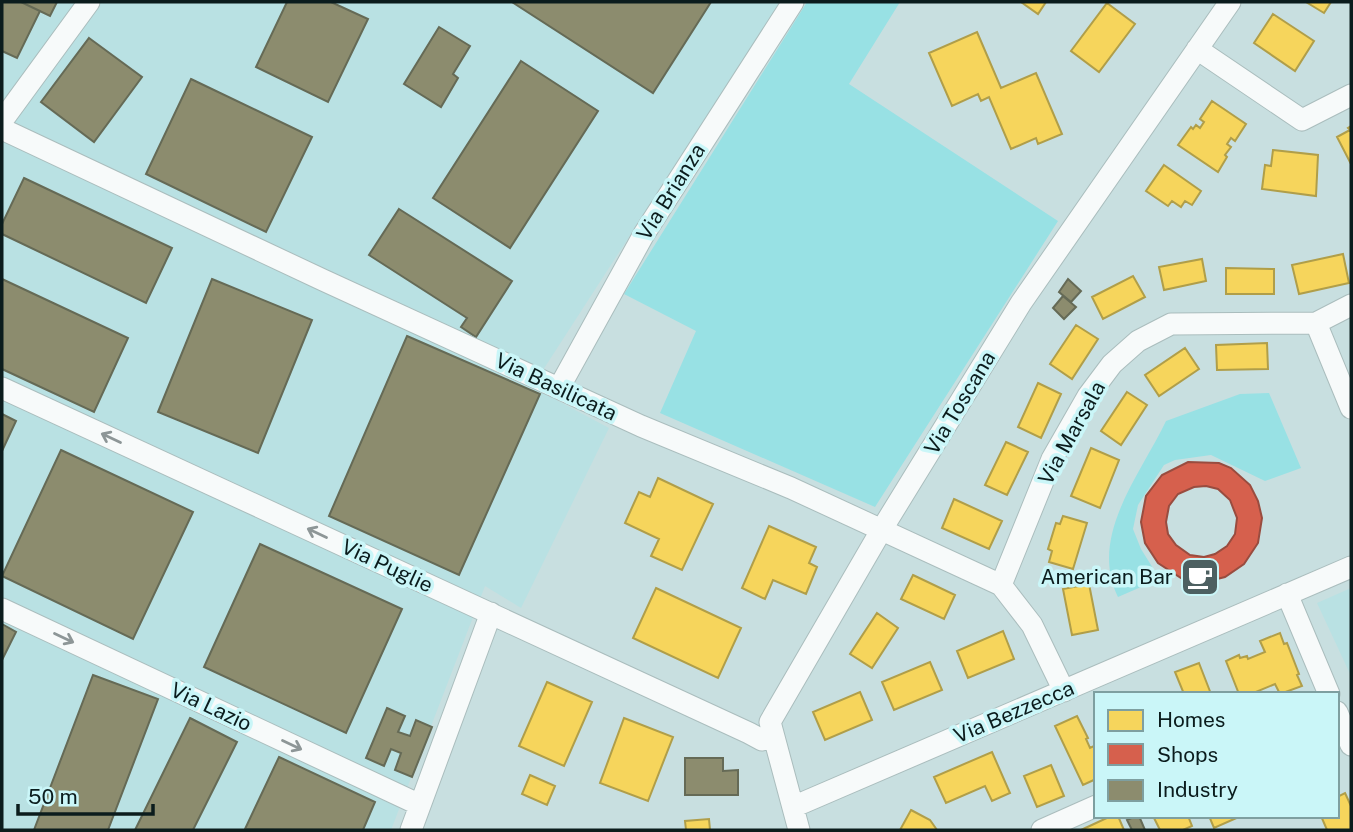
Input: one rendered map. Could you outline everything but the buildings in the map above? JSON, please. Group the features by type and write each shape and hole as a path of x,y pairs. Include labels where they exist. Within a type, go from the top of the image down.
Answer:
{"street":[{"path":"2,121 89,2"},
{"name":"Via Brianza","path":"559,388 644,234 793,2"},
{"name":"Via Toscana","path":"799,830 770,722 883,529 1021,303 1230,2"},
{"path":"1197,49 1302,120 1351,95"},
{"name":"Via Basilicata","path":"2,129 559,388 883,529 1001,585 1032,625 1064,691"},
{"name":"Via Marsala","path":"1001,585 1052,459 1088,397 1112,364 1138,341 1171,324 1316,323 1351,304"},
{"path":"1316,323 1351,408"},
{"name":"Via Puglie","path":"2,388 762,740 773,738"},
{"name":"Via Bezzecca","path":"793,807 1351,567"},
{"path":"1287,594 1328,692"},
{"name":"Via Lazio","path":"2,609 420,805"},
{"path":"411,830 491,613"},
{"path":"1339,717 1351,745"},
{"path":"1042,830 1094,807"}],"shaded area":[{"path":"2,2 781,2 532,387 609,428 521,608 485,586 391,830 2,830"},
{"path":"807,2 900,2 849,84 1058,221 875,507 660,413 696,331 624,294"},
{"path":"1269,393 1301,468 1265,481 1211,455 1175,460 1164,465 1138,505 1133,529 1141,549 1156,573 1164,577 1118,597 1110,574 1109,551 1113,528 1121,506 1166,421 1240,394"},
{"path":"1351,588 1351,676 1317,603"}],"place":[{"name":"American Bar","path":"1200,577"}]}
